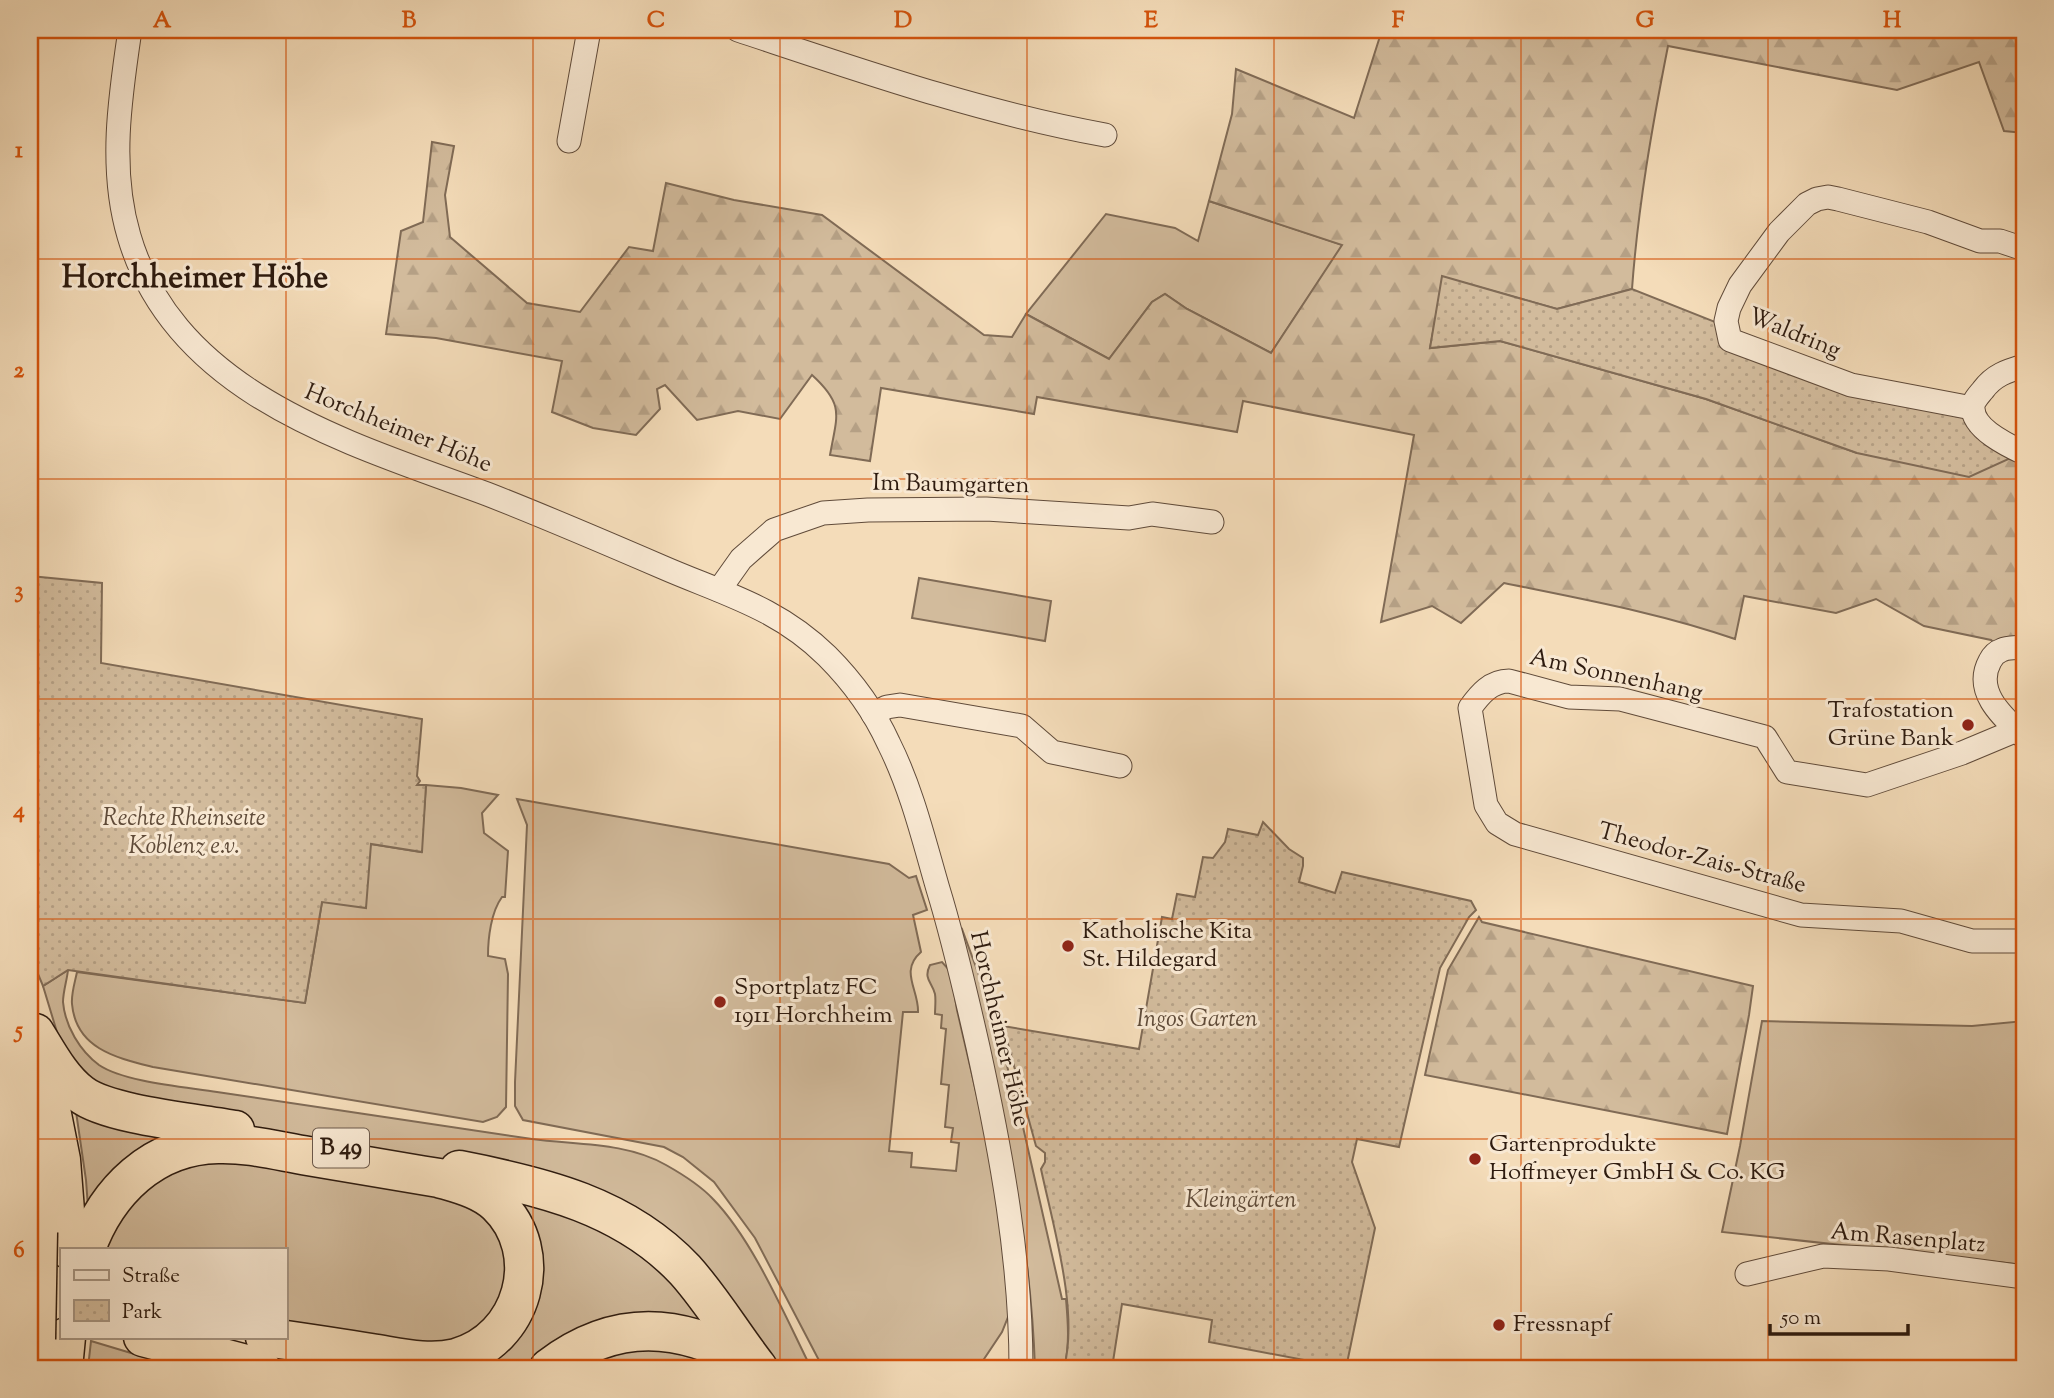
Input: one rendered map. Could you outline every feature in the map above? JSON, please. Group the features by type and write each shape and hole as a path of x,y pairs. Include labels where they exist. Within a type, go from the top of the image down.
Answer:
{"highway":[{"name":"B 49","path":"32,1026 57,1135 62,1248"},
{"name":"B 49","path":"32,1026 58,1069 74,1088 101,1105 500,1178 547,1190 603,1210 648,1237 685,1270 757,1366"},
{"path":"30,1140 61,1248"},
{"path":"65,1248 146,1166 176,1151 221,1143 439,1178 481,1193 498,1205 515,1228 520,1242 524,1273 518,1303 501,1331 490,1341 466,1354 428,1361 272,1338"},
{"path":"53,1352 60,1273"},
{"path":"30,1296 60,1308"},
{"path":"549,1368 592,1343 617,1335 651,1331 674,1332 706,1340 757,1366"},
{"path":"138,1338 212,1368"},
{"path":"147,1338 261,1368"},
{"path":"253,1338 376,1368"}],"street":[{"name":"Horchheimer Höhe","path":"130,30 118,145 119,183 125,220 134,253 157,299 177,328 200,354 257,396 302,420 399,461 541,515 754,604 778,617 807,639 849,680 873,715 894,753 922,832 955,949 977,1044 998,1144 1009,1214 1020,1310 1021,1368"},
{"path":"569,141 589,30"},
{"path":"738,30 950,99 1034,121 1105,135"},
{"name":"Waldring","path":"1972,408 1851,385 1730,340 1726,321 1729,308 1759,257 1787,223 1807,204 1829,197 1928,222 1980,241 2000,241 2024,248"},
{"path":"2024,366 1994,377 1975,400 1972,408 1990,434 2002,444 2024,453"},
{"name":"Im Baumgarten","path":"719,590 741,559 774,530 823,513 879,509 986,509 1129,518 1152,514 1212,522"},
{"path":"2021,734 1991,701 1985,688 1985,676 1993,656 2002,650 2024,647"},
{"name":"Am Sonnenhang","path":"1533,840 1497,823 1486,805 1470,708 1491,685 1500,681 1569,697 1619,699 1765,737 1787,772 1867,785 2021,734"},
{"path":"873,715 887,707 900,705 1022,726 1052,752 1120,766"},
{"name":"Theodor-Zais-Straße","path":"1533,840 1801,915 1900,921 1972,941 2024,941"},
{"name":"Am Rasenplatz","path":"1747,1274 1823,1256 1889,1259 2024,1277"}],"green space":[{"path":"1382,30 2024,30 2024,133 2004,131 1979,62 1897,90 1668,46 1646,167 1632,289 1557,309 1443,277 1430,348 1500,341 1706,399 1857,453 2013,457 2024,462 2024,641 2002,650 1991,640 1924,626 1876,599 1836,613 1744,596 1735,639 1650,614 1504,583 1461,623 1432,606 1381,622 1414,435 1243,401 1237,432 1037,397 1034,414 881,388 870,461 830,455 836,411 830,395 812,375 780,419 738,411 697,420 665,385 657,389 660,409 636,435 593,428 552,412 562,361 436,338 386,334 401,231 423,222 432,142 454,146 445,195 450,237 527,303 580,312 629,247 653,251 666,183 734,200 822,215 984,335 1012,337 1026,314 1109,359 1152,302 1165,294 1187,309 1271,353 1342,245 1209,201 1232,114 1236,69 1354,118"},
{"path":"1209,201 1343,245 1271,353 1187,309 1165,294 1152,302 1109,359 1026,314 1106,214 1175,228 1198,241"},
{"path":"1442,276 1557,309 1632,289 1846,374 1961,400 2013,457 1969,477 1857,453 1706,399 1500,341 1430,348"},
{"name":"Rechte Rheinseite Koblenz e.v.","path":"30,576 102,583 101,663 422,719 417,776 420,781 417,785 426,785 422,852 371,844 366,908 322,902 305,1003 68,970 43,986 30,955"},
{"path":"919,578 1051,601 1045,641 912,618"},
{"path":"426,785 498,795 482,813 484,833 508,851 505,897 498,903 493,918 488,949 488,956 505,959 508,974 506,1107 497,1117 483,1122 153,1067 100,1049 81,1032 72,1004 77,972 305,1003 322,902 371,844 421,852"},
{"path":"517,799 889,864 909,878 916,876 927,910 913,915 921,952 911,966 918,1012 903,1012 889,1151 912,1153 911,1167 956,1171 959,1143 951,1142 953,1128 945,1127 949,1085 941,1084 946,1029 941,1028 942,1015 935,1014 935,994 927,974 930,965 942,962 951,972 957,1010 994,1169 1010,1312 1002,1332 978,1368 823,1368 755,1238 714,1182 683,1157 664,1147 523,1120 515,1106 515,1082 527,825"},
{"name":"Kleingärten","path":"1263,822 1289,849 1303,858 1299,882 1335,893 1342,872 1471,901 1476,910 1469,917 1440,968 1399,1147 1357,1139 1352,1162 1375,1228 1346,1368 1209,1342 1212,1320 1122,1304 1112,1368 1064,1368 1068,1345 1066,1295 1058,1242 1041,1169 1045,1162 1045,1153 1036,1146 1003,1026 1139,1049 1162,917 1172,919 1177,894 1195,897 1203,857 1213,858 1225,842 1228,829 1258,835"},
{"path":"1479,917 1482,922 1753,986 1727,1134 1425,1075 1448,970"},
{"path":"962,929 994,1016 1023,1127 1062,1299 1066,1299 1068,1343 1064,1368 1035,1368 1026,1258 1009,1148 959,931"},
{"path":"68,970 63,1002 75,1037 99,1065 124,1076 173,1086 532,1139 618,1148 666,1165 713,1199 742,1235 811,1368 768,1368 667,1240 270,1131 105,1097 63,1052 43,986"},
{"path":"1762,1021 1972,1026 2024,1021 2024,1265 1722,1232"},
{"path":"74,1098 201,1132 89,1221"},
{"path":"195,1156 443,1185 505,1230 509,1301 465,1348 287,1324 287,1248 101,1248 123,1206"},
{"path":"496,1193 638,1238 711,1333 535,1368 457,1368 521,1321"},
{"path":"91,1341 181,1368 88,1368"},
{"path":"644,1341 738,1368 567,1368"}],"place":[{"name":"Trafostation Grüne Bank","path":"1968,725"},
{"name":"Katholische Kita St. Hildegard","path":"1068,946"},
{"name":"Sportplatz FC 1911 Horchheim","path":"720,1002"},
{"name":"Gartenprodukte Hoffmeyer GmbH & Co. KG","path":"1475,1159"},
{"name":"Fressnapf","path":"1499,1325"}],"district":[{"name":"Horchheimer Höhe","path":"195,279"}],"park label":[{"name":"Ingos Garten","path":"1197,1020"}]}
